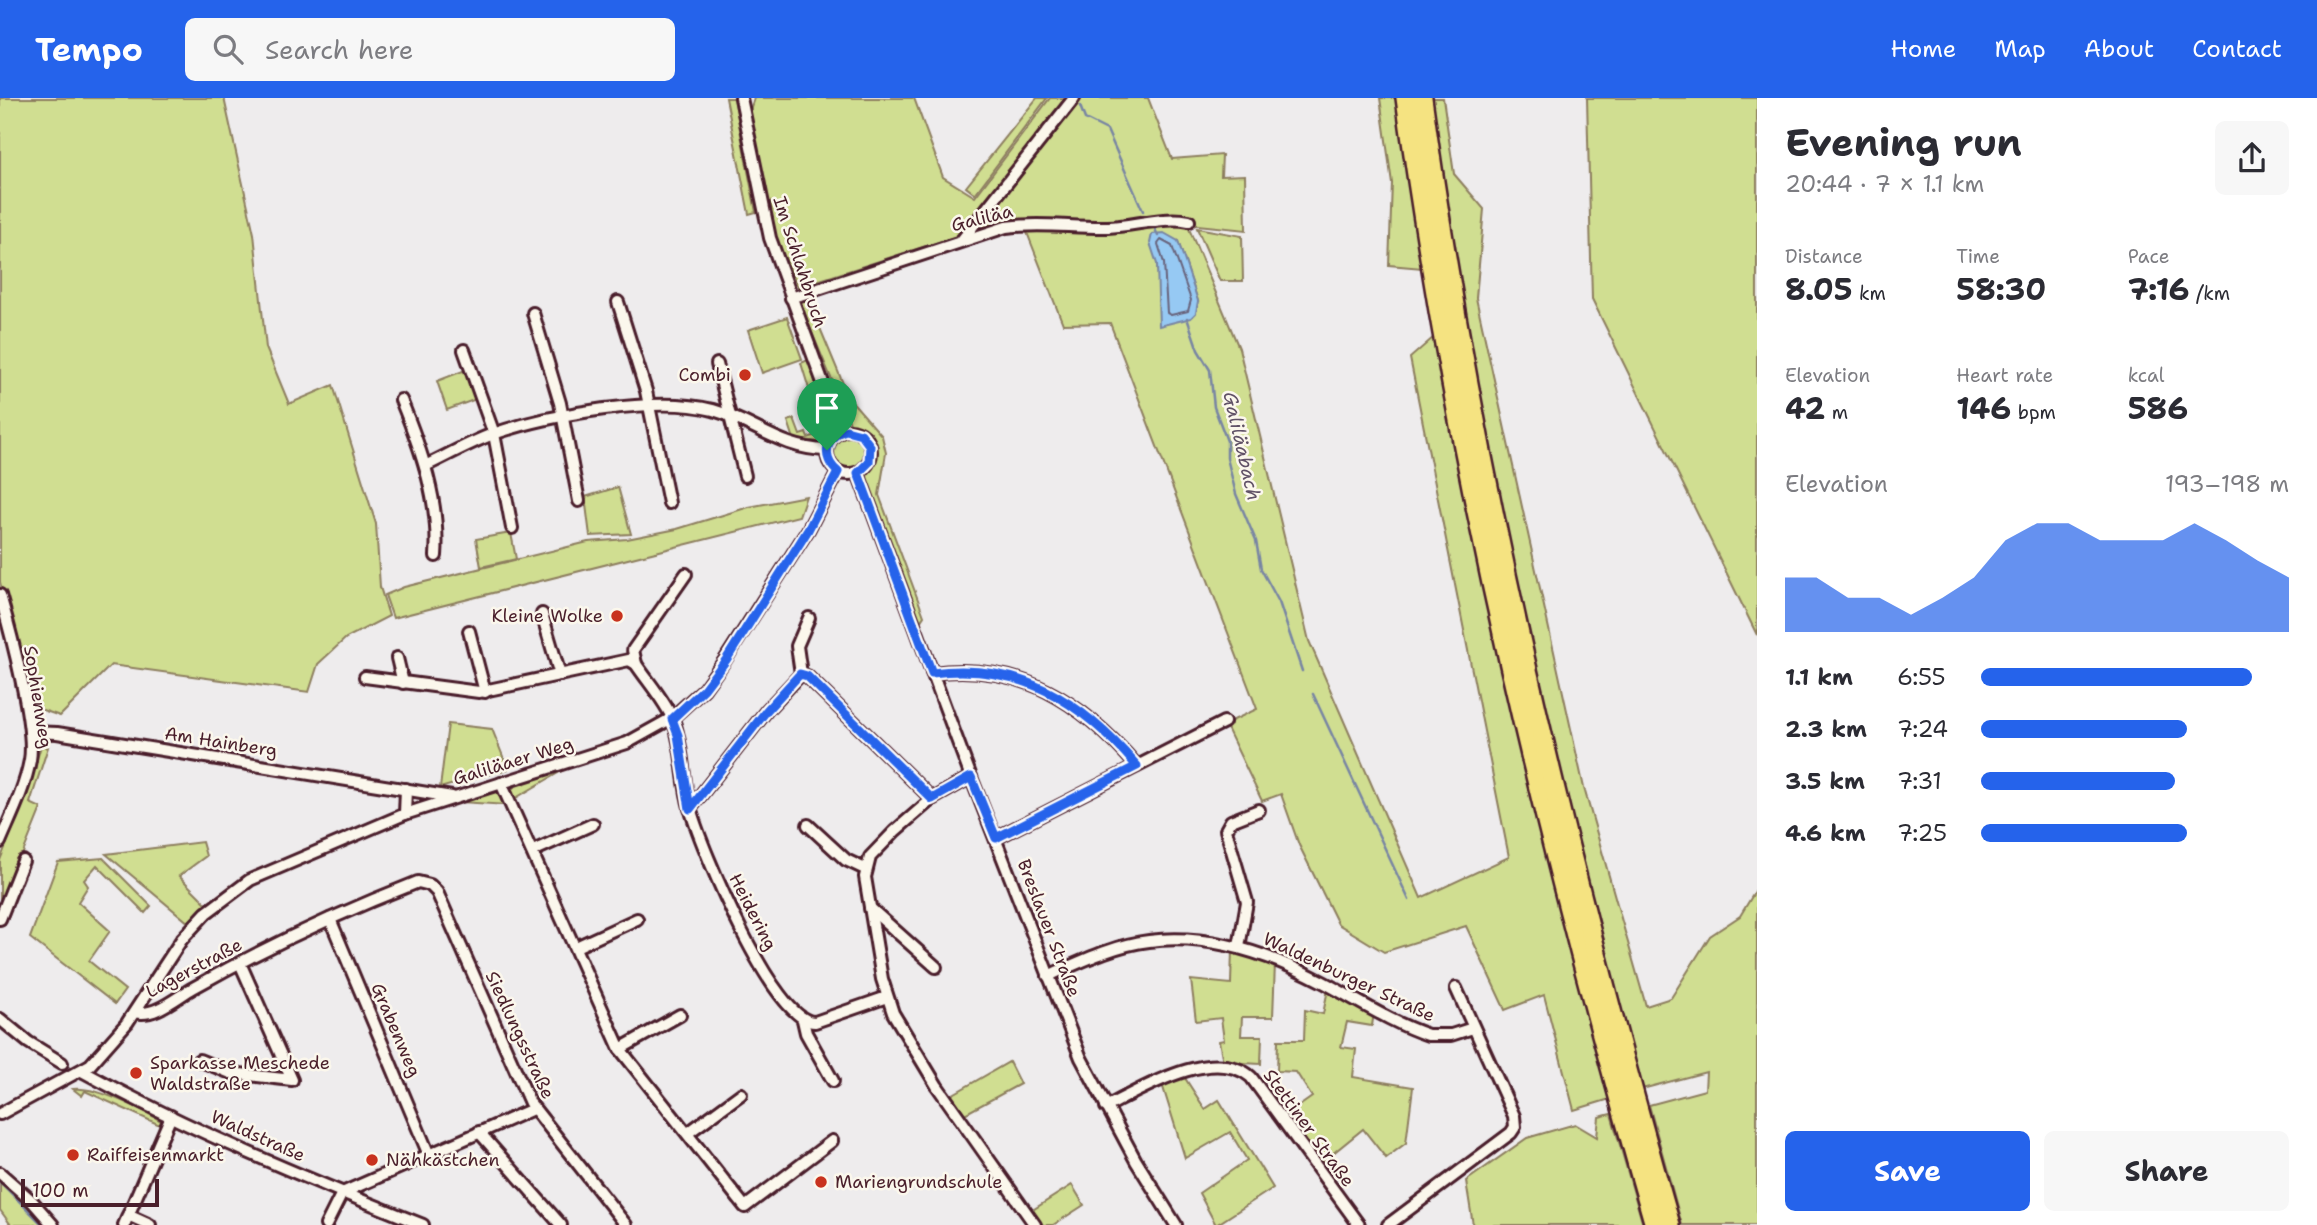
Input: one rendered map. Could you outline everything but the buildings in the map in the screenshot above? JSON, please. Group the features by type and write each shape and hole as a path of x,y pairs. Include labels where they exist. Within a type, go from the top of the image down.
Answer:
{"highway":[{"path":"1406,98 1451,378 1511,671 1578,949 1655,1225"},
{"path":"1422,98 1466,375 1522,654 1598,961 1670,1225"}],"street":[{"name":"Im Schlahbruch","path":"741,98 765,219 841,432"},
{"path":"962,240 1074,98"},
{"name":"Galiläa","path":"792,298 962,240 1031,224 1099,227 1174,219 1189,221"},
{"path":"618,302 648,403 669,503"},
{"path":"533,313 563,418 579,501"},
{"path":"464,350 494,434 512,528"},
{"path":"717,364 745,476"},
{"path":"401,400 425,466 435,520 436,556"},
{"path":"425,466 494,434 648,403 687,405 732,416 780,442 799,448 827,450"},
{"path":"841,432 857,432 868,442 869,462 858,473 848,475 838,472 829,463 827,450 831,439 841,432"},
{"name":"Galiläaer Weg","path":"135,1012 182,939 221,900 250,880 405,814 627,743 672,719 704,689 726,660 808,530 838,472"},
{"name":"Breslauer Straße","path":"858,473 971,777 1081,1058 1105,1107 1175,1225"},
{"path":"636,664 633,650 686,574"},
{"name":"Sophienweg","path":"0,595 10,626 30,732 28,768 0,842"},
{"path":"542,614 560,675"},
{"path":"690,809 767,710 800,674 797,646 809,618"},
{"path":"469,631 485,692"},
{"path":"397,658 403,683"},
{"path":"365,677 485,692 626,660 636,664"},
{"name":"Heidering","path":"636,664 672,719 678,735 690,809 707,857 741,933 759,963 803,1020 806,1033 833,1081"},
{"path":"932,673 951,671 998,674 1042,689 1094,719 1137,766"},
{"path":"800,674 807,676 932,799"},
{"path":"996,838 1224,723"},
{"name":"Am Hainberg","path":"30,732 57,733 454,797"},
{"path":"971,777 932,799 876,849 865,869 870,908 887,998 901,1027 937,1086 1035,1225"},
{"path":"501,783 620,1049 745,1207 832,1141"},
{"path":"405,814 406,789"},
{"path":"1239,947 1247,902 1226,830 1231,821 1259,810"},
{"path":"533,851 593,824"},
{"path":"808,825 850,863 865,869"},
{"path":"0,919 23,861"},
{"name":"Lagerstraße","path":"0,1114 82,1071 108,1046 135,1012 152,1012 240,963 330,919 418,882 426,883"},
{"name":"Siedlungsstraße","path":"426,883 437,892 533,1109 626,1225"},
{"path":"870,908 936,967"},
{"name":"Grabenweg","path":"330,919 429,1155"},
{"path":"576,947 637,919"},
{"name":"Waldenburger Straße","path":"1048,976 1108,951 1147,941 1212,942 1239,947 1310,975 1424,1034 1441,1036 1473,1028"},
{"path":"199,1059 231,1073 292,1080 240,963"},
{"path":"1388,1225 1511,1133 1515,1126 1514,1116 1456,988"},
{"path":"803,1020 815,1022 887,998"},
{"path":"620,1049 680,1014"},
{"path":"0,1019 28,1042 62,1063"},
{"name":"Stettiner Straße","path":"1105,1107 1184,1072 1217,1065 1240,1068 1251,1077 1358,1224"},
{"name":"Waldstraße","path":"82,1071 171,1116 342,1193 423,1225"},
{"path":"688,1133 741,1094"},
{"path":"326,1225 342,1193 533,1109"},
{"path":"150,1225 126,1220 171,1116"},
{"path":"479,1132 561,1225"},
{"path":"0,1173 32,1201 53,1225"}],"green space":[{"path":"0,98 224,98 254,234 266,348 289,404 333,385 376,524 380,587 389,616 346,638 318,664 309,692 111,665 60,716 28,705 0,582"},
{"path":"726,98 734,98 756,212 749,214"},
{"path":"754,98 914,98 943,177 975,197 1050,98 1148,98 1172,159 1222,155 1221,176 1245,175 1246,230 1187,224 1239,348 1309,641 1421,898 1509,857 1410,358 1435,336 1610,1099 1574,1110 1544,995 1505,1010 1466,926 1384,952 1338,924 1299,845 1281,794 1262,801 1225,724 1257,709 1110,323 1063,324 1026,230 951,238 798,287 771,229 750,110","holes":["1178,241 1198,301 1160,306 1157,263"]},
{"path":"1037,98 1047,98 975,194 966,187"},
{"path":"1380,98 1397,98 1422,268 1389,265 1392,183"},
{"path":"1429,98 1443,98 1454,174 1484,209 1476,298 1584,788 1646,1006 1671,998 1710,936 1740,916 1757,888 1757,1225 1682,1225 1649,1105 1705,1090 1706,1072 1642,1089 1563,790 1470,357"},
{"path":"1587,98 1757,98 1757,635 1592,299"},
{"path":"1197,228 1242,236 1243,281 1220,281"},
{"path":"805,300 820,328 849,398 882,436 886,453 879,495 924,616 920,622 867,485 867,474 874,454 873,442 850,423 799,302"},
{"path":"787,317 802,359 762,373 748,330"},
{"path":"808,360 831,427 821,442 794,439 788,421 794,419 800,435 806,433 808,438 816,435 815,430 821,428 801,363"},
{"path":"468,369 479,398 447,410 437,381"},
{"path":"848,436 860,441 865,453 860,465 848,470 836,465 831,453 836,441"},
{"path":"618,487 631,534 590,536 585,497"},
{"path":"806,496 799,516 393,618 385,595 404,587 588,542 627,539 677,529 749,507"},
{"path":"511,533 516,559 481,567 476,539"},
{"path":"448,724 492,729 508,769 440,788"},
{"path":"41,746 48,747 30,803 41,808 0,910 0,860 24,801"},
{"path":"565,769 514,799 511,791 515,785"},
{"path":"496,791 507,805 460,802"},
{"path":"202,842 206,856 179,876 206,903 189,923 106,854"},
{"path":"103,858 151,906 145,913 97,865 84,880 88,886 78,902 110,931 89,961 125,990 115,1004 30,938 58,862"},
{"path":"1232,949 1275,963 1273,1017 1242,1017 1241,1036 1262,1036 1261,1064 1223,1062 1219,1041 1224,1040 1221,1018 1196,1021 1191,980 1231,984"},
{"path":"1328,989 1374,1012 1372,1026 1347,1022 1341,1047 1356,1049 1353,1077 1413,1087 1406,1143 1386,1158 1363,1129 1321,1163 1288,1114 1312,1097 1296,1072 1277,1071 1278,1040 1304,1040 1305,1010 1323,1014"},
{"path":"1009,1062 1020,1084 961,1116 948,1097"},
{"path":"1183,1075 1205,1109 1219,1100 1273,1188 1216,1225 1199,1193 1247,1160 1230,1132 1185,1158 1162,1084"},
{"path":"73,1089 83,1089 107,1095 164,1123 145,1170 141,1168 160,1125 85,1091 82,1096"},
{"path":"1611,1114 1643,1225 1473,1225 1466,1181 1527,1138 1575,1124 1597,1137 1599,1117"},
{"path":"0,1177 45,1219 45,1225 11,1225 0,1210"},
{"path":"1072,1185 1084,1205 1053,1225 1041,1225 1031,1211"}],"water":[{"path":"1164,233 1178,241 1198,301 1196,313 1191,318 1159,326 1157,264 1150,243 1152,234"}],"waterway":[{"name":"Galiläabach","path":"1080,106 1085,119 1107,130 1143,211"},
{"name":"Galiläabach","path":"1155,229 1158,236"},
{"name":"Galiläabach","path":"1187,318 1198,350 1210,370 1214,407 1227,441 1227,458 1236,494 1256,541 1261,569 1279,602 1302,671"},
{"name":"Galiläabach","path":"1313,694 1409,900"},
{"path":"0,1182 43,1225"}],"place":[{"name":"Combi","path":"745,375"},
{"name":"Kleine Wolke","path":"617,616"},
{"name":"Sparkasse Meschede Waldstraße","path":"136,1073"},
{"name":"Raiffeisenmarkt","path":"73,1155"},
{"name":"Nähkästchen","path":"372,1160"},
{"name":"Mariengrundschule","path":"821,1182"}],"route":[{"path":"846,430 861,434 870,446 869,462 858,473 932,673 977,671 998,674 1042,689 1081,709 1094,719 1137,766 996,838 971,777 932,799 807,676 800,674 767,710 690,809 678,735 672,719 692,702 714,677 808,530 838,472 829,463 827,450 834,436 846,430"}]}
